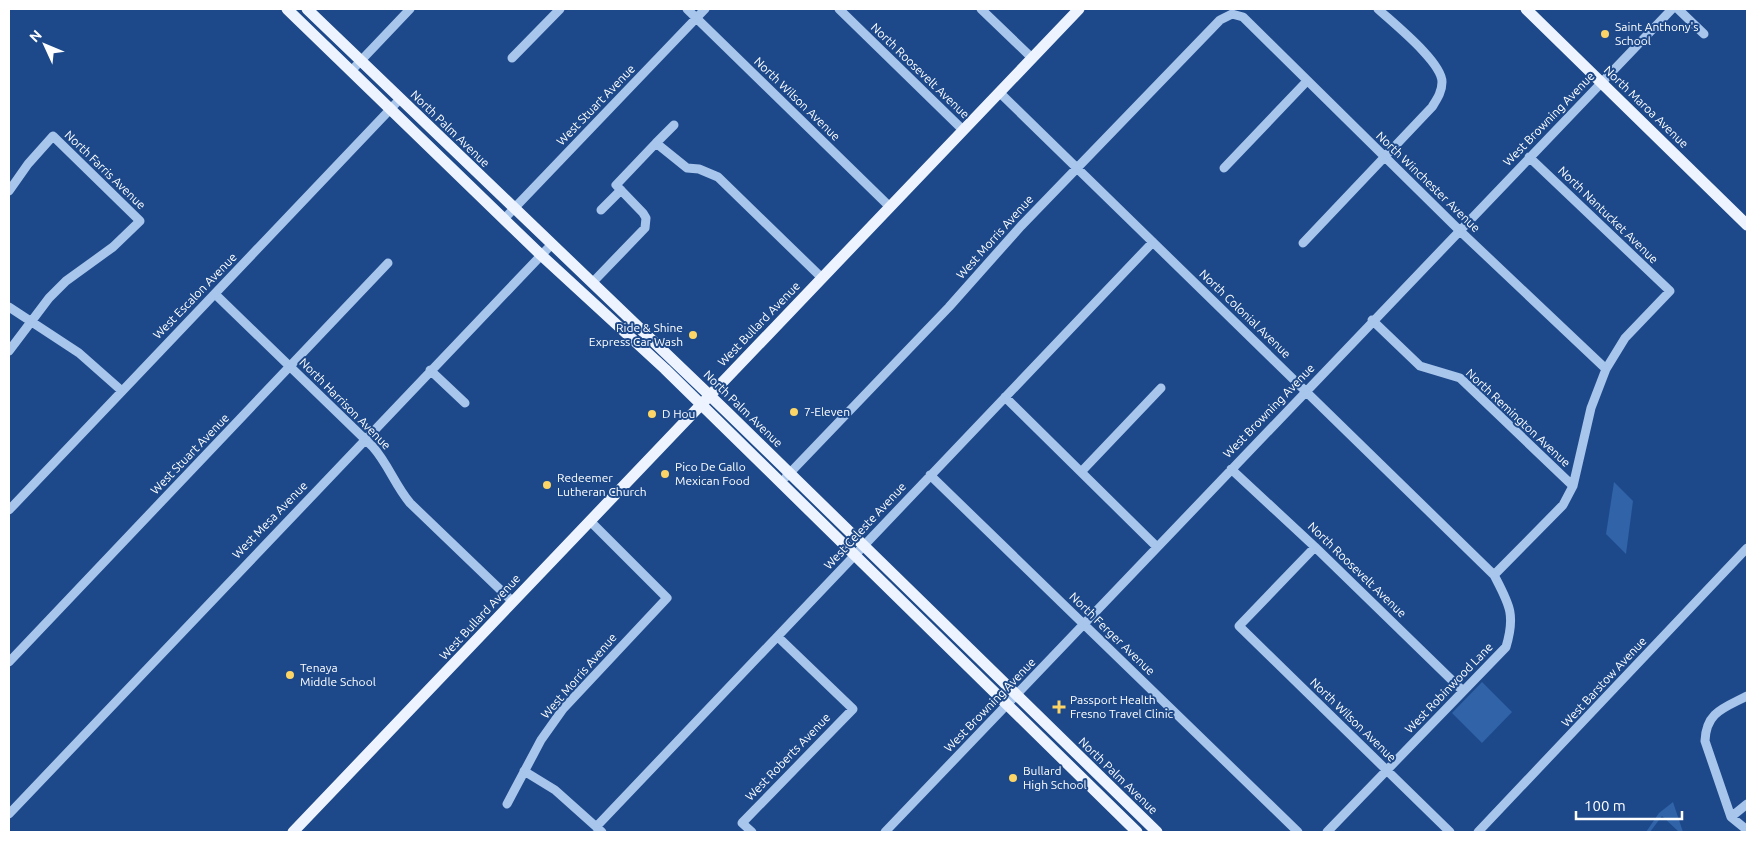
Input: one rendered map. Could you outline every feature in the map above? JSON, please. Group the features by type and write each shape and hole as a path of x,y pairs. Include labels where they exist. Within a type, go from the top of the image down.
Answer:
{"main road":[{"name":"North Palm Avenue","path":"287,9 541,255 781,482 855,556 1154,831"},
{"name":"North Palm Avenue","path":"307,9 514,210 710,395 863,546 1137,832"},
{"name":"West Bullard Avenue","path":"293,832 1079,9"},
{"name":"North Maroa Avenue","path":"1526,9 1747,225"},
{"path":"577,288 602,302 631,329 636,330 640,328"}],"street":[{"path":"352,70 410,9"},
{"path":"512,58 560,9"},
{"name":"North Wilson Avenue","path":"687,9 890,206"},
{"name":"West Stuart Avenue","path":"504,219 705,9"},
{"name":"North Roosevelt Avenue","path":"839,9 963,130"},
{"path":"981,9 1032,58"},
{"path":"1303,243 1432,107 1440,95 1442,81 1434,63 1378,9"},
{"name":"West Browning Avenue","path":"885,832 1084,625 1372,320 1672,9"},
{"path":"1678,9 1704,34"},
{"name":"North Winchester Avenue","path":"1232,14 1243,18 1459,230 1606,369"},
{"name":"West Morris Avenue","path":"781,482 949,307 1076,168 1220,20 1232,14"},
{"path":"1224,168 1307,81"},
{"name":"North Colonial Avenue","path":"999,92 1494,575"},
{"name":"West Escalon Avenue","path":"9,510 400,99"},
{"path":"592,283 640,234 646,223 643,213 616,185 674,125"},
{"name":"North Farris Avenue","path":"9,191 28,164 53,136 140,221 113,247 66,281 49,298 31,322"},
{"path":"656,143 687,168 699,169 718,177 822,278"},
{"name":"North Nantucket Avenue","path":"1529,157 1670,291 1625,338 1606,369"},
{"path":"601,210 621,190"},
{"name":"West Celeste Avenue","path":"599,830 863,546 1152,242"},
{"name":"West Mesa Avenue","path":"9,814 551,245"},
{"name":"West Stuart Avenue","path":"9,662 388,263"},
{"name":"North Harrison Avenue","path":"215,294 365,439 386,462 396,484 410,503 512,602"},
{"path":"9,307 79,353 122,391"},
{"name":"North Remington Avenue","path":"1372,320 1420,366 1460,378 1573,486"},
{"path":"9,351 31,322"},
{"path":"1494,575 1563,505 1573,486 1591,408 1606,369"},
{"path":"430,370 465,403"},
{"path":"1081,472 1161,388"},
{"path":"1005,397 1157,548"},
{"name":"North Roosevelt Avenue","path":"1231,469 1315,546 1463,691"},
{"name":"North Ferger Avenue","path":"930,475 1298,832"},
{"name":"West Morris Avenue","path":"506,804 541,740 563,709 667,598 590,521"},
{"name":"North Wilson Avenue","path":"1315,546 1238,626 1450,832"},
{"name":"West Barstow Avenue","path":"1478,832 1747,548"},
{"name":"West Robinwood Lane","path":"1327,832 1506,647 1512,628 1509,605 1494,575"},
{"name":"West Roberts Avenue","path":"752,832 742,823 853,709 778,637"},
{"path":"1747,696 1711,716 1705,729 1705,742 1731,817 1747,830"},
{"path":"524,771 555,790 599,830"},
{"path":"1731,817 1747,804"}],"shaded area":[{"path":"1614,482 1633,501 1626,554 1606,534"},
{"path":"1482,682 1512,712 1482,743 1452,713"},
{"path":"1673,802 1683,832 1679,832 1662,816 1650,832 1646,832 1659,813"}],"place":[{"name":"Saint Anthony's School","path":"1605,34"},
{"name":"Ride & Shine Express Car Wash","path":"693,335"},
{"name":"7-Eleven","path":"794,412"},
{"name":"D Hou","path":"652,414"},
{"name":"Pico De Gallo Mexican Food","path":"665,474"},
{"name":"Redeemer Lutheran Church","path":"547,485"},
{"name":"Tenaya Middle School","path":"290,675"},
{"name":"Passport Health Fresno Travel Clinic","path":"1059,707"},
{"name":"Bullard High School","path":"1013,778"}]}
